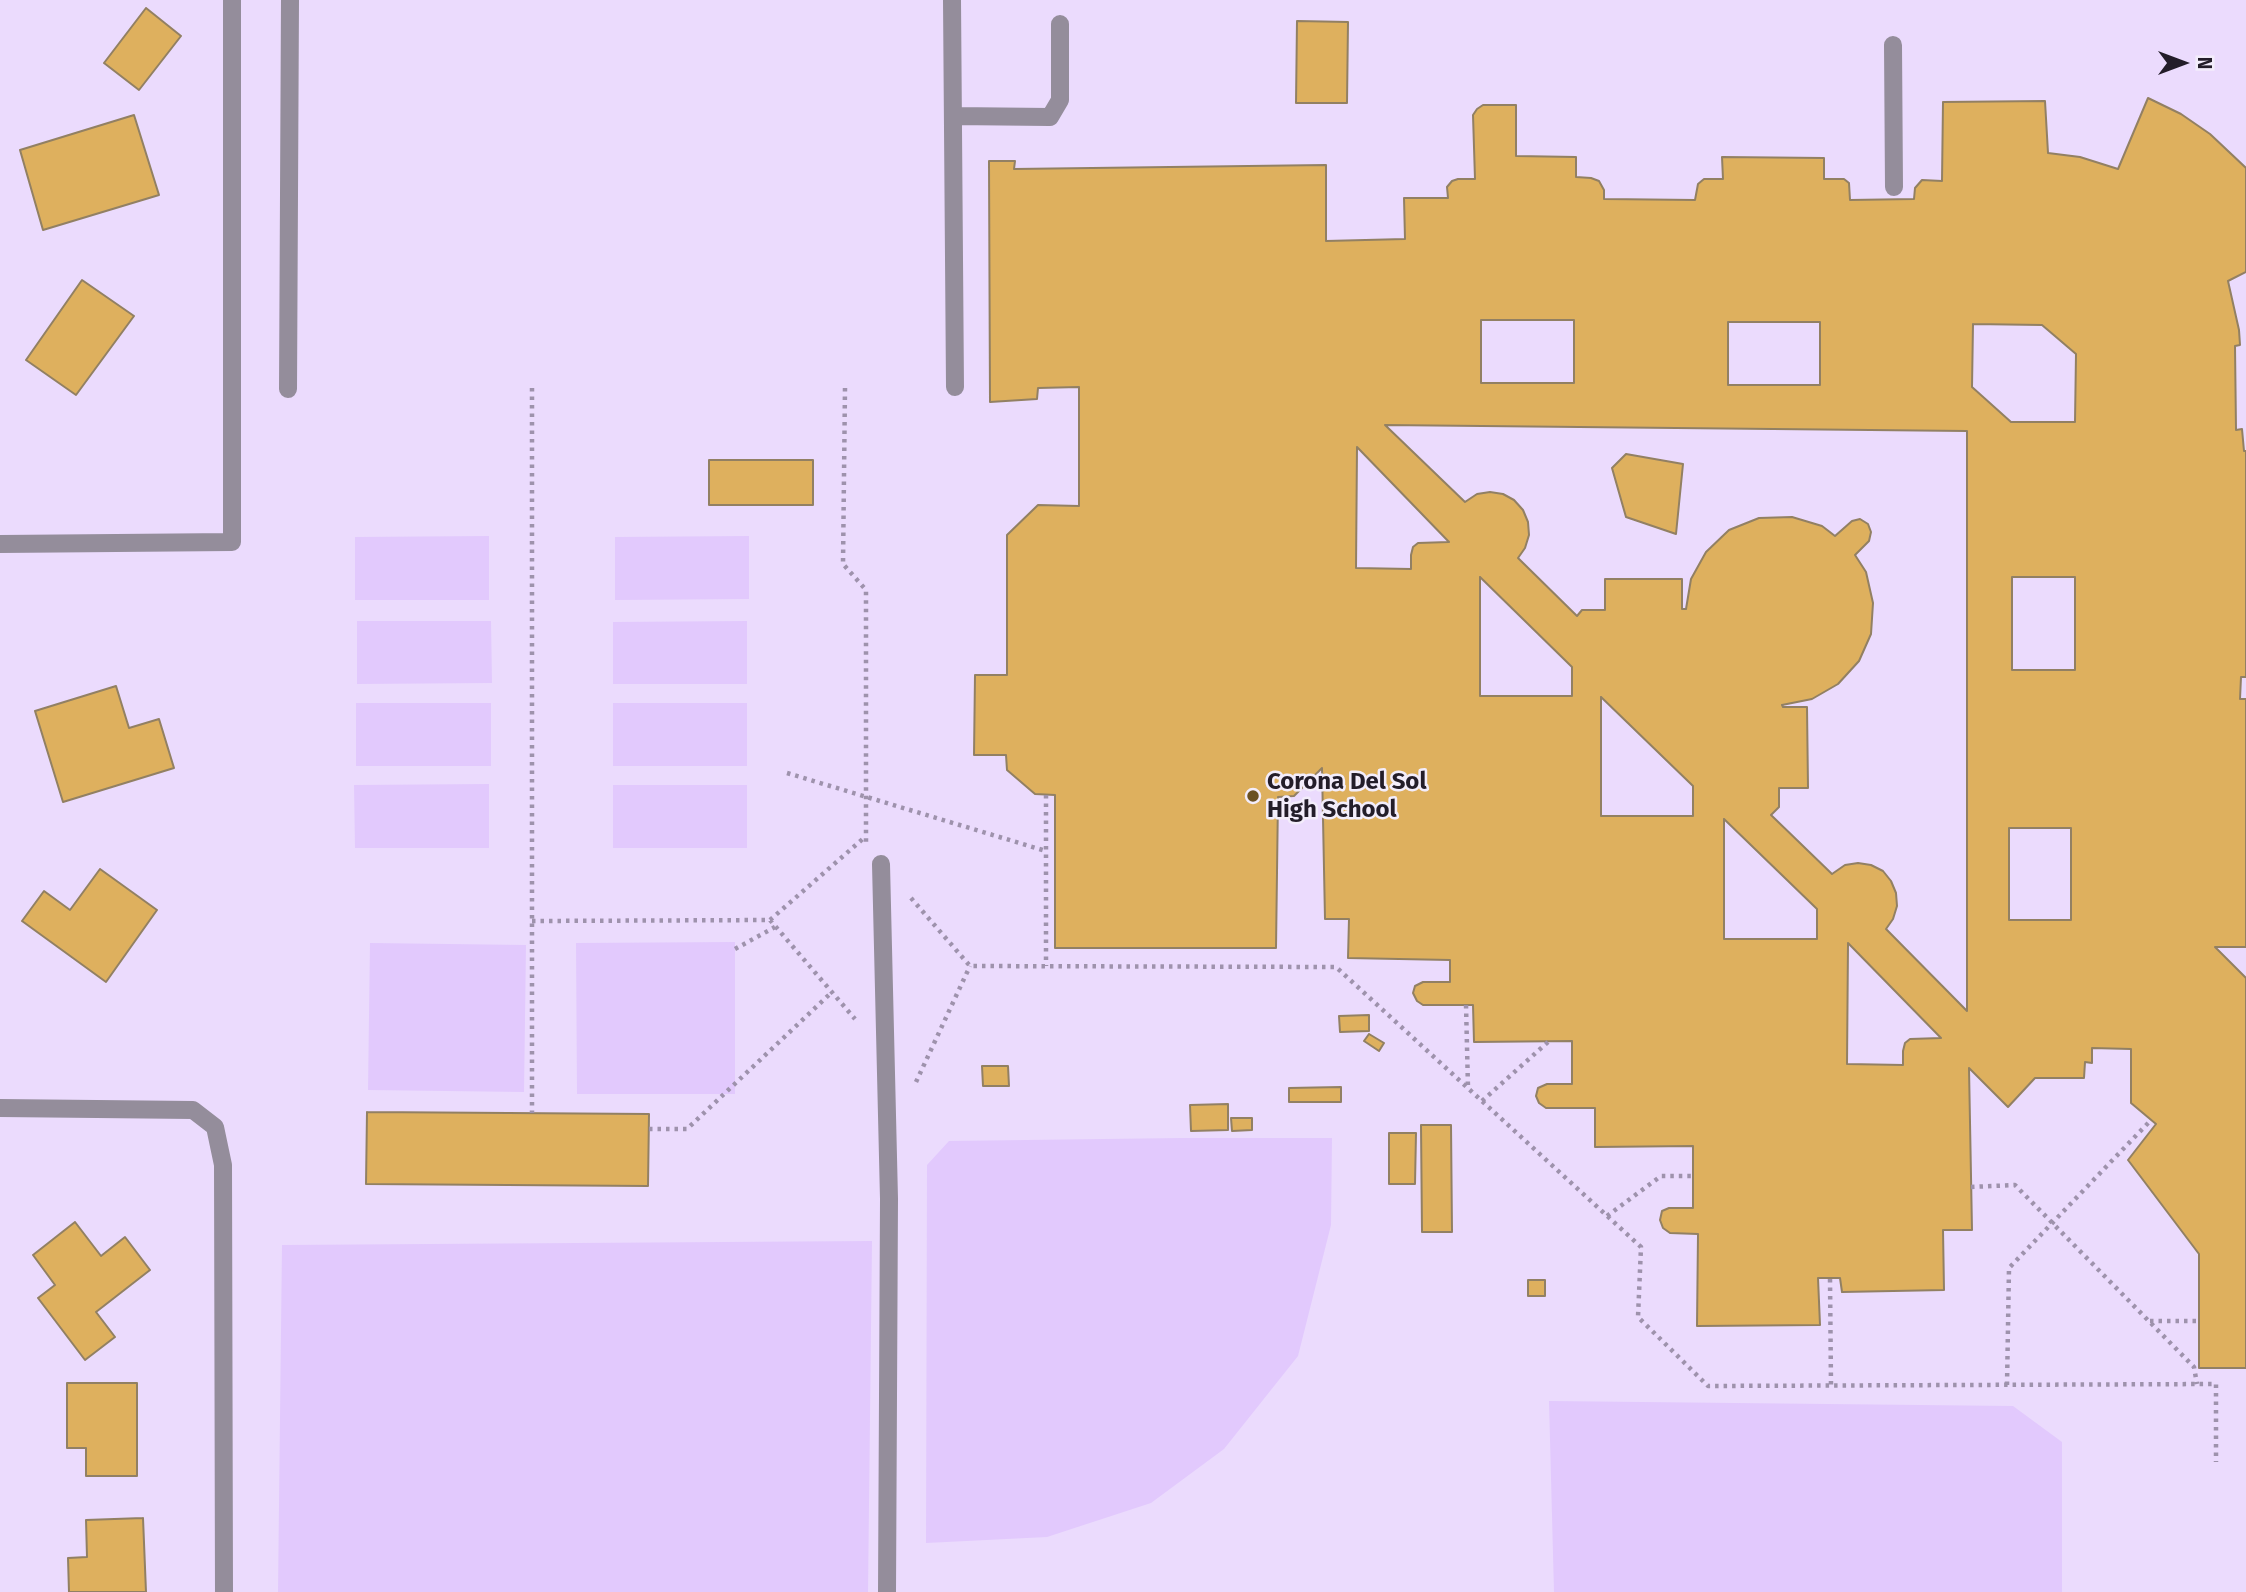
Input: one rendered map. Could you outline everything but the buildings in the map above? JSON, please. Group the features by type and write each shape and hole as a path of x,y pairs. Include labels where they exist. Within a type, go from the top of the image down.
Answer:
{"lane":[{"path":"0,544 232,542 232,0"},
{"path":"288,389 290,0"},
{"path":"952,0 955,387"},
{"path":"953,116 1050,117 1060,100 1060,24"},
{"path":"1893,45 1894,187"},
{"path":"881,864 889,1199 887,1592"},
{"path":"0,1108 193,1110 215,1127 223,1165 224,1592"}],"path":[{"path":"532,388 532,1113"},
{"path":"845,388 843,564 866,590 866,861 881,864 970,966 1336,967 1641,1247 1639,1317 1708,1387 2216,1384 2216,1462"},
{"path":"787,773 1046,851"},
{"path":"1046,795 1046,966"},
{"path":"532,921 770,920 866,836"},
{"path":"770,920 886,1054"},
{"path":"735,949 775,927"},
{"path":"915,1084 970,966"},
{"path":"649,1129 687,1129 832,992"},
{"path":"1466,1005 1468,1089"},
{"path":"1482,1101 1548,1042"},
{"path":"2007,1385 2009,1268 2151,1120"},
{"path":"1607,1216 1661,1176 1693,1176"},
{"path":"1971,1187 2015,1185 2194,1367 2197,1384"},
{"path":"1830,1279 1831,1387"},
{"path":"2149,1321 2199,1321"}],"shaded area":[{"path":"489,536 489,600 355,600 355,537"},
{"path":"749,536 749,599 615,600 615,537"},
{"path":"357,621 491,621 492,683 357,684"},
{"path":"747,621 747,684 613,684 613,622"},
{"path":"356,703 491,703 491,766 356,766"},
{"path":"613,703 747,703 747,766 613,766"},
{"path":"489,784 489,848 355,848 354,785"},
{"path":"613,785 747,785 747,848 613,848"},
{"path":"735,942 735,1094 577,1094 576,943"},
{"path":"370,943 526,945 524,1092 368,1090"},
{"path":"1332,1138 1331,1225 1298,1356 1224,1449 1151,1503 1047,1537 926,1543 927,1165 949,1141"},
{"path":"872,1241 868,1592 278,1592 282,1245"},
{"path":"1549,1401 2013,1406 2062,1442 2062,1592 1554,1592"}],"place":[{"name":"Corona Del Sol High School","path":"1253,796"}]}
